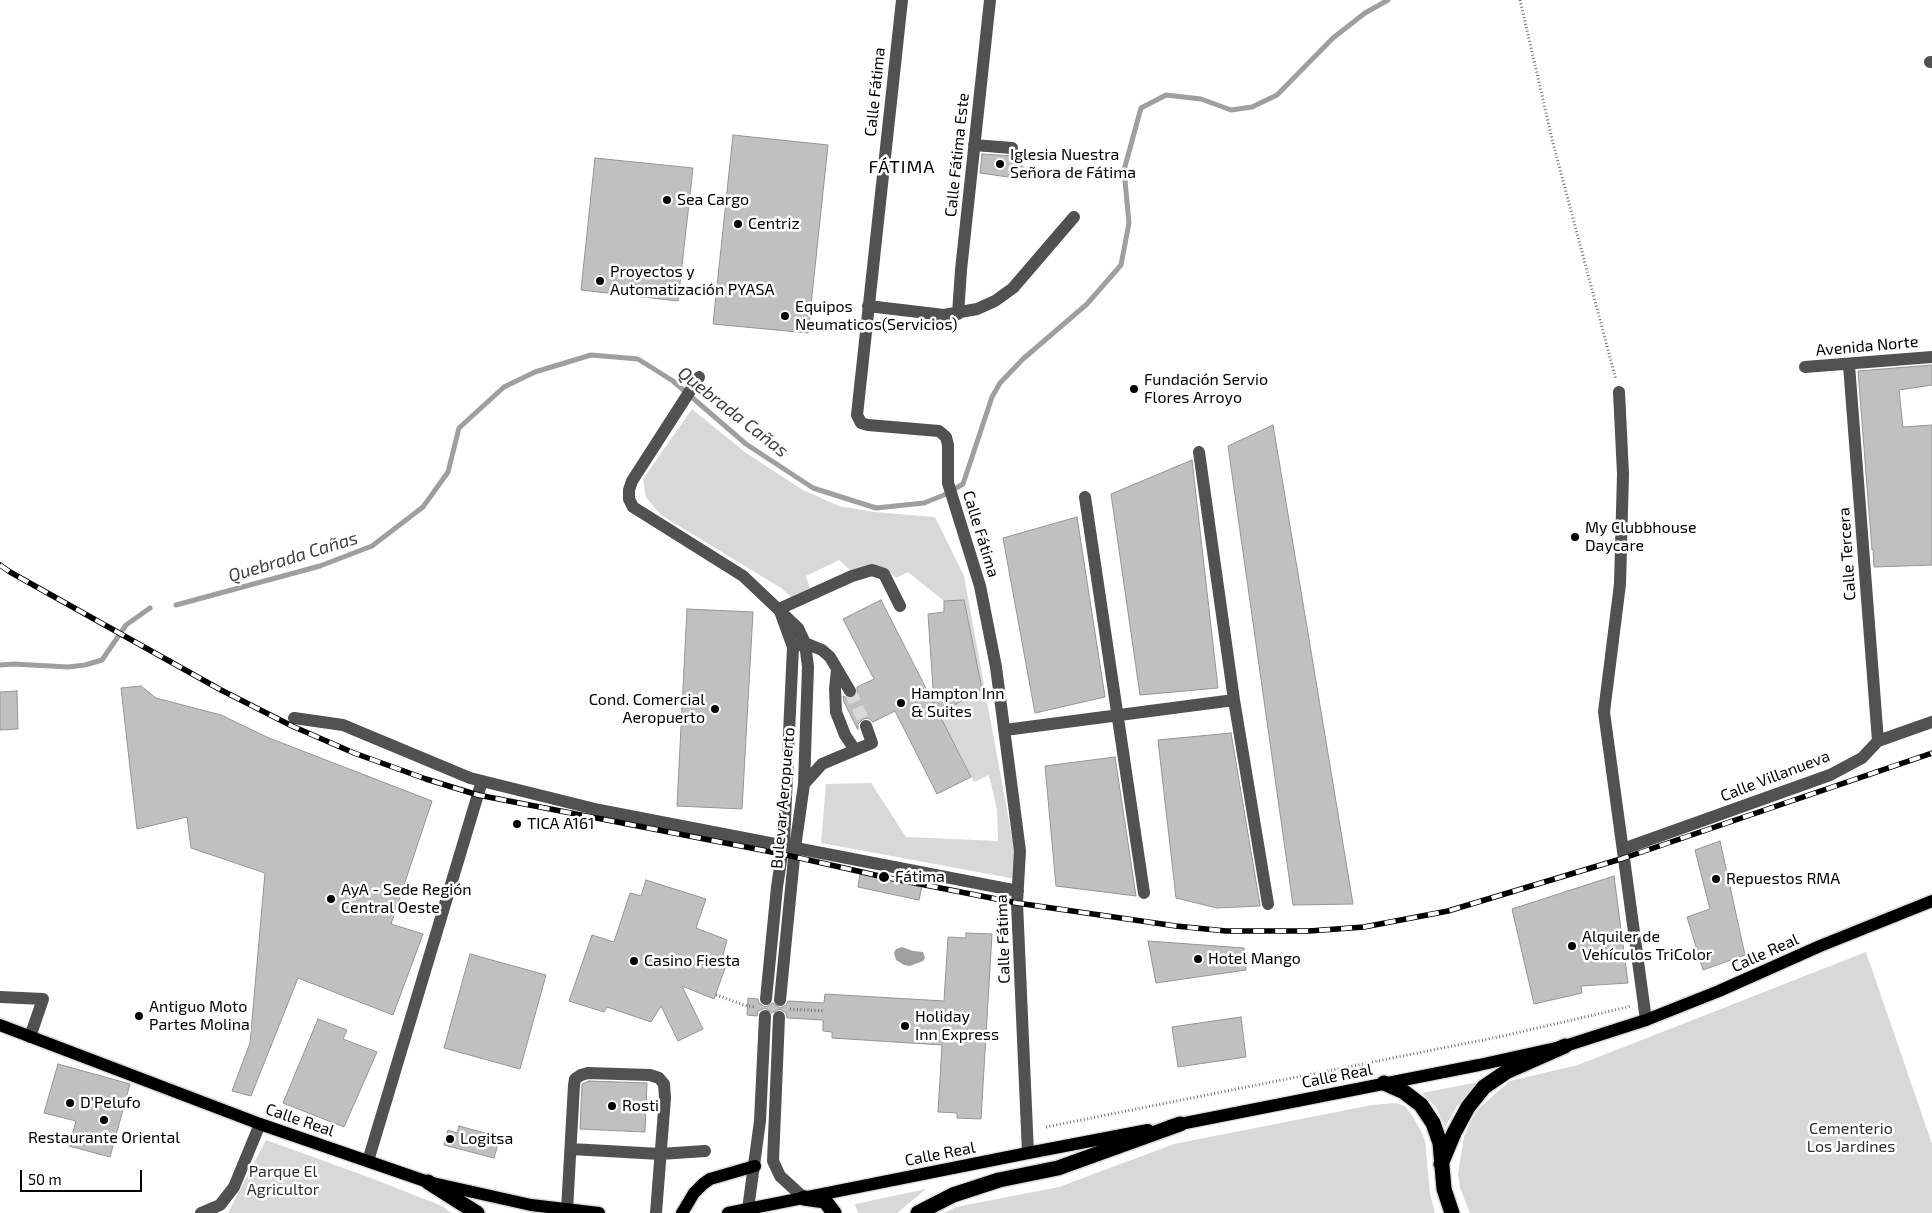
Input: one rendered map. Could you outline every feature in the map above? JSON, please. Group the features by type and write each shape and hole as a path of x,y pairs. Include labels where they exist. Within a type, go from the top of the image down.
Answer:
{"highway":[{"path":"1441,1164 1454,1133 1468,1107 1484,1087 1506,1072 1565,1046"},
{"path":"1384,1083 1404,1092 1421,1105 1433,1123 1440,1143 1444,1189 1452,1213"},
{"path":"918,1213 953,1195 999,1180 1058,1168 1180,1124"},
{"path":"428,1182 477,1213"},
{"path":"804,1198 825,1201 834,1213"}],"main road":[{"name":"Calle Real","path":"728,1213 1028,1152 1478,1066 1565,1046 1646,1020 1932,901"},
{"name":"Calle Real","path":"0,1025 260,1124 428,1182 531,1205 599,1213"},
{"path":"682,1213 702,1184 710,1179 755,1166"}],"street":[{"name":"Calle Fátima","path":"902,0 856,415 861,423 868,426 939,432 946,437 948,445 948,483 980,586 996,667 1020,851 1018,891 1028,1152"},
{"name":"Calle Fátima Este","path":"958,314 990,0"},
{"path":"974,145 1012,148"},
{"path":"868,306 944,315 958,314 977,309 1005,295 1074,216"},
{"name":"Avenida Norte","path":"1805,367 1932,357"},
{"name":"Calle Tercera","path":"1849,365 1878,741"},
{"name":"Bulevar Aeropuerto","path":"699,377 660,434 632,481 629,499 634,506 743,576 779,609 799,645 808,667 804,784 789,847 766,999"},
{"path":"1619,392 1623,474 1620,584 1604,712 1646,1020"},
{"path":"1199,452 1234,700 1268,904"},
{"path":"1085,497 1119,715 1144,893"},
{"path":"779,609 852,576 872,570 884,574 900,606"},
{"path":"799,645 822,650 830,657 850,691"},
{"name":"Bulevar Aeropuerto","path":"780,1000 799,645"},
{"path":"838,670 835,688 836,712 845,735 855,750"},
{"path":"1005,730 1234,700"},
{"path":"294,718 343,725 470,778 599,810 1018,891"},
{"name":"Calle Villanueva","path":"1622,844 1830,775 1862,758 1878,741 1932,722"},
{"path":"804,784 822,764 872,744 866,726"},
{"path":"368,1161 482,781"},
{"path":"0,996 43,998 30,1037"},
{"path":"748,1209 760,1121 765,1016"},
{"path":"779,1017 773,1161 780,1176 804,1198"},
{"path":"568,1210 575,1079 588,1073 650,1075 659,1078 664,1084 665,1098 656,1213"},
{"path":"760,1121 775,1121"},
{"path":"201,1213 220,1205 234,1188 260,1124"},
{"path":"571,1149 660,1154 705,1151"}],"path":[{"path":"1520,0 1553,143 1619,392"},
{"path":"1046,1126 1503,1036 1632,1006"}],"green space":[{"path":"692,409 746,453 803,490 839,506 874,512 935,517 964,576 1014,848 1016,879 821,843 826,784 871,783 906,837 998,841 997,810 989,775 974,782 939,714 982,689 964,600 944,601 908,572 896,578 891,573 872,565 850,570 839,560 806,576 810,588 791,597 781,588 661,515 646,497 643,479"},
{"name":"Cementerio Los Jardines","path":"1866,952 1932,1144 1932,1213 1470,1213 1460,1188 1458,1174 1464,1137 1478,1109 1510,1081 1578,1065"},
{"path":"1479,1082 1457,1106 1445,1127 1436,1107 1422,1093"},
{"path":"1396,1103 1405,1106 1425,1141 1430,1194 1435,1213 944,1213 956,1207 1059,1187 1174,1144 1372,1105"},
{"name":"Parque El Agricultor","path":"266,1140 442,1206 451,1213 228,1213"},
{"path":"926,1189 897,1213 858,1213 855,1204"}],"shaded area":[{"path":"902,947 923,952 925,958 923,961 910,966 904,965 896,960 894,953 896,949"}],"building":[{"path":"733,135 828,145 808,333 713,324"},
{"name":"Iglesia Nuestra Señora de Fátima","path":"982,154 1013,156 1028,172 1022,179 980,173"},
{"path":"595,158 693,168 678,301 581,290"},
{"path":"1932,365 1932,385 1899,390 1903,427 1932,425 1932,565 1874,567 1858,371"},
{"path":"1273,425 1353,904 1293,905 1228,446"},
{"path":"1192,460 1218,688 1140,695 1111,494"},
{"path":"1077,517 1105,697 1035,713 1003,538"},
{"name":"Hampton Inn & Suites","path":"881,600 934,704 928,614 944,612 944,601 964,600 982,689 939,714 971,777 937,794 895,711 873,722 868,718 863,719 858,724 858,730 844,702 843,696 850,699 854,698 857,695 857,687 874,679 843,619"},
{"name":"Cond. Comercial Aeropuerto","path":"687,609 753,612 742,809 677,806"},
{"name":"AyA - Sede Región Central Oeste","path":"141,686 156,698 221,715 269,738 432,801 391,924 423,934 393,1015 298,978 251,1096 232,1091 250,1043 265,873 191,848 187,817 137,829 121,688"},
{"path":"17,691 18,729 0,730 0,692"},
{"path":"1231,733 1260,906 1217,908 1176,898 1158,740"},
{"path":"1115,757 1136,896 1056,886 1045,766"},
{"name":"Repuestos RMA","path":"1720,841 1745,955 1703,970 1687,917 1710,909 1695,850"},
{"name":"Fátima","path":"860,873 922,886 919,900 858,887"},
{"name":"Alquiler de Vehículos TriColor","path":"1614,876 1628,983 1581,986 1582,993 1534,1004 1512,909"},
{"name":"Casino Fiesta","path":"646,880 706,899 696,928 727,940 723,955 729,957 714,999 682,986 703,1029 678,1041 661,1006 651,1022 607,1007 604,1012 569,1001 592,935 614,942 630,893 641,896"},
{"name":"Holiday Inn Express","path":"966,933 992,934 981,1119 957,1118 957,1113 938,1112 942,1045 832,1038 832,1032 823,1031 823,1020 787,1018 786,1013 780,1009 772,1013 765,1008 758,1011 757,1016 747,1015 748,998 758,999 759,1003 765,1007 773,1003 780,1008 786,1005 788,1001 824,1003 825,994 944,1001 948,937 966,938"},
{"name":"Hotel Mango","path":"1148,941 1244,948 1246,970 1156,983"},
{"path":"470,954 546,975 520,1069 444,1048"},
{"name":"Hotel Mango","path":"1241,1017 1246,1057 1178,1067 1172,1027"},
{"path":"318,1019 347,1030 343,1039 377,1052 344,1127 283,1103"},
{"path":"58,1064 130,1084 110,1157 69,1146 76,1121 44,1113"},
{"name":"Rosti","path":"589,1081 647,1083 645,1132 580,1129 582,1084"},
{"path":"459,1126 500,1137 494,1158 444,1145 448,1130 457,1133"}],"waterway":[{"name":"Quebrada Cañas","path":"176,605 320,566 372,546 423,507 448,472 459,428 504,387 535,372 591,355 638,359 673,381 746,444 813,488 876,508 924,503 944,495 963,484 992,397 1000,383 1023,359 1087,304 1121,265 1129,223 1124,170 1141,108 1166,95 1201,99 1231,110 1252,107 1277,95 1333,38 1365,13 1388,0"},
{"name":"Quebrada Cañas","path":"0,665 68,667 102,660 126,625 150,608"}],"tunnel":[{"path":"850,691 866,726"}],"railway":[{"path":"0,565 221,690 292,726 354,753 426,779 478,795 782,854 884,877 1017,903 1176,926 1226,931 1309,931 1364,927 1448,911 1624,858 1932,753"}],"place":[{"name":"Iglesia Nuestra Señora de Fátima","path":"1000,164"},
{"name":"Sea Cargo","path":"667,200"},
{"name":"Centriz","path":"738,224"},
{"name":"Proyectos y Automatización PYASA","path":"600,281"},
{"name":"Equipos Neumaticos(Servicios)","path":"785,316"},
{"name":"Fundación Servio Flores Arroyo","path":"1134,389"},
{"name":"My Clubbhouse Daycare","path":"1575,537"},
{"name":"Hampton Inn & Suites","path":"901,703"},
{"name":"Cond. Comercial Aeropuerto","path":"715,709"},
{"name":"TICA A161","path":"517,824"},
{"name":"Fátima","path":"884,877"},
{"name":"Repuestos RMA","path":"1716,879"},
{"name":"AyA - Sede Región Central Oeste","path":"331,899"},
{"name":"Alquiler de Vehículos TriColor","path":"1572,946"},
{"name":"Hotel Mango","path":"1198,959"},
{"name":"Casino Fiesta","path":"634,961"},
{"name":"Antiguo Moto Partes Molina","path":"139,1016"},
{"name":"Holiday Inn Express","path":"905,1026"},
{"name":"D'Pelufo","path":"70,1103"},
{"name":"Rosti","path":"612,1106"},
{"name":"Restaurante Oriental","path":"104,1120"},
{"name":"Logitsa","path":"450,1139"}],"district":[{"name":"FÁTIMA","path":"902,167"}]}
